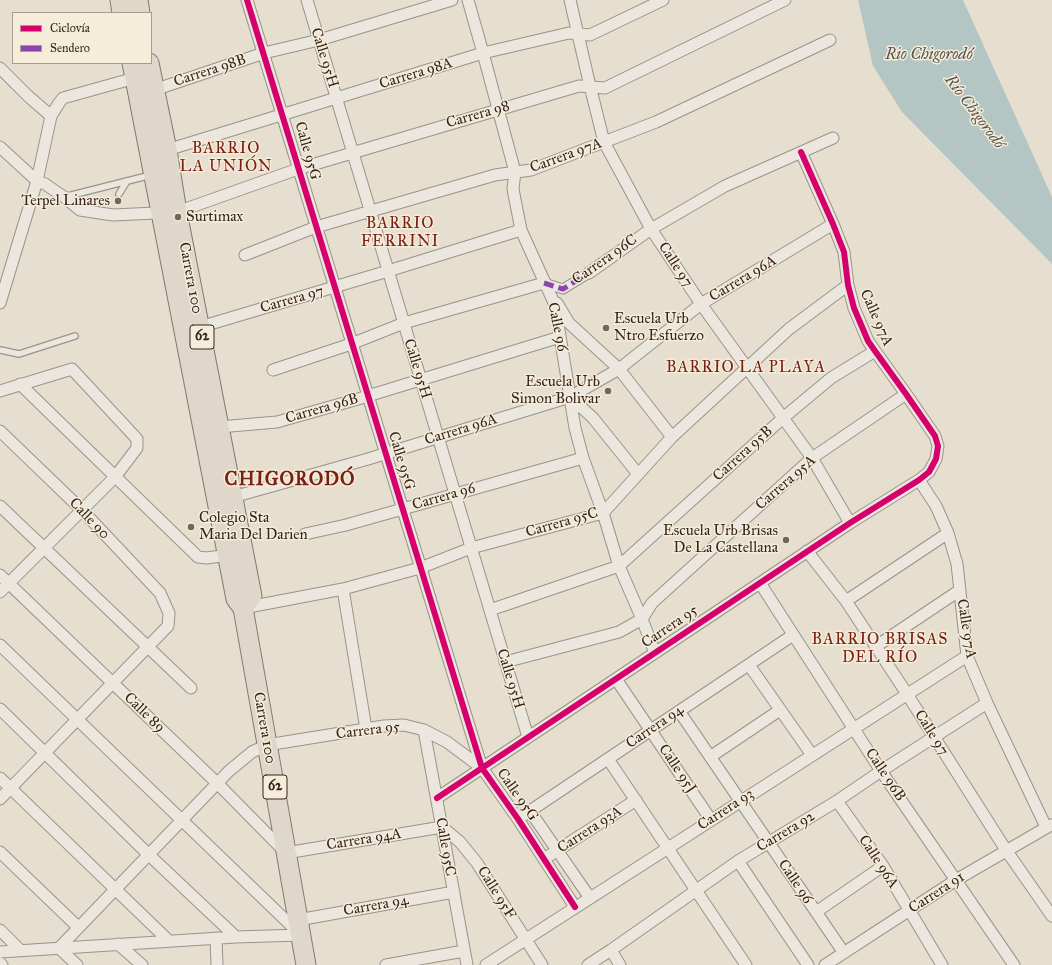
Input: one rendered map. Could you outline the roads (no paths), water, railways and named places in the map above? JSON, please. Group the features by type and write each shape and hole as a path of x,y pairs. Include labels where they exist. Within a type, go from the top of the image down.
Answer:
{"highway":[{"path":"120,0 122,12"},
{"path":"138,0 140,12"},
{"name":"Carrera 100","path":"149,64 167,150 169,213 228,555 236,599 243,608 306,965"},
{"name":"Carrera 100","path":"134,71 154,174 169,213 200,327 252,596 243,608"}],"street":[{"name":"Calle 95G","path":"247,0 351,344 482,768 518,819 575,907"},
{"name":"Calle 95H","path":"307,0 528,737"},
{"name":"Carrera 98B","path":"154,90 264,53 319,40 452,0"},
{"name":"Calle 96","path":"468,0 515,172 513,189 521,230 555,305 570,397 583,458 603,513 619,566 655,653"},
{"name":"Calle 97","path":"570,0 604,142 651,229 701,304 812,458 850,523"},
{"name":"Carrera 98A","path":"167,150 483,53 569,33 590,35 663,0"},
{"name":"Carrera 98","path":"0,147 37,181 45,184 80,210 169,213 298,169 579,86 605,88 785,0"},
{"name":"Carrera 97A","path":"245,255 316,227 495,175 531,170 656,122 830,40"},
{"path":"0,68 51,116"},
{"path":"1,297 37,181 51,116 58,102 63,98 134,71"},
{"name":"Carrera 96C","path":"544,283 563,289 589,273 651,229 725,186 833,138"},
{"name":"Calle 97A","path":"801,152 844,252 848,284 854,308 868,341 906,394 934,436 938,446 936,459 929,472 919,480 936,506 948,533 957,564 967,656 987,703 1049,826"},
{"name":"Carrera 96A","path":"233,497 385,454 570,397 618,369 701,304 833,224"},
{"name":"Carrera 97","path":"200,327 388,272 521,230"},
{"path":"273,370 351,344 404,324 544,283 569,323 618,369 672,437"},
{"name":"Carrera 95C","path":"243,608 343,589 420,568 471,548 603,513 672,437 789,329 848,284"},
{"name":"Carrera 96B","path":"219,427 277,422 560,337"},
{"name":"Carrera 95B","path":"619,566 783,418 831,378 874,351"},
{"path":"0,391 72,369 137,439 137,448 115,476 0,592"},
{"path":"20,384 198,556 207,558 228,555"},
{"name":"Carrera 95A","path":"642,619 652,604 812,458 906,394"},
{"path":"570,397 593,418 638,474"},
{"name":"Calle 90","path":"0,431 82,510 160,593 169,613 168,626 148,648"},
{"name":"Carrera 96","path":"305,534 346,525 583,458"},
{"name":"Carrera 95","path":"437,798 807,551 919,480"},
{"path":"0,506 191,688"},
{"path":"846,601 948,533"},
{"name":"Calle 97","path":"807,551 846,601 1006,850 1052,916"},
{"path":"490,610 619,566"},
{"name":"Calle 89","path":"0,575 217,783 286,853"},
{"name":"Calle 96B","path":"760,583 881,771 1014,965"},
{"path":"343,589 366,729"},
{"path":"875,647 960,590"},
{"path":"505,662 619,632 642,619"},
{"name":"Carrera 94","path":"518,819 793,634"},
{"path":"0,645 181,821 299,928"},
{"path":"0,799 148,648"},
{"name":"Carrera 93","path":"486,965 967,656"},
{"path":"749,665 812,755"},
{"name":"Calle 95J","path":"616,679 712,820"},
{"name":"Carrera 92","path":"588,965 738,861 837,801 987,703"},
{"path":"0,709 148,854 236,937"},
{"path":"710,757 780,710"},
{"name":"Calle 96","path":"679,711 844,953"},
{"name":"Carrera 95","path":"59,948 229,771 252,752 268,745 384,726 404,725 424,730 448,742 482,768"},
{"name":"Calle 95C","path":"424,730 467,965"},
{"path":"608,759 696,890 740,963"},
{"path":"0,778 169,941"},
{"name":"Carrera 93A","path":"544,859 636,800"},
{"name":"Calle 96A","path":"837,801 883,866 939,964"},
{"path":"530,811 590,898"},
{"name":"Carrera 91","path":"825,965 956,880 1049,826"},
{"name":"Carrera 94A","path":"286,853 442,827"},
{"name":"Calle 95F","path":"442,827 460,842 477,863 542,965"},
{"path":"0,852 78,927"},
{"path":"738,861 808,965"},
{"path":"816,912 883,866"},
{"name":"Carrera 94","path":"0,952 236,937 299,928 454,892"},
{"path":"0,930 20,950"},
{"path":"216,938 217,965"},
{"path":"118,944 142,965"},
{"path":"59,948 77,965"},
{"path":"611,950 620,965"},
{"path":"386,965 464,951"}],"lane":[{"path":"64,197 154,174"},
{"path":"118,194 127,181"},
{"path":"0,350 19,354 76,336"}],"water":[{"name":"Rio Chigorodó","path":"858,0 963,0 1052,197 1052,264 902,112 873,66"}],"place":[{"name":"Terpel Linares","path":"118,201"},
{"name":"Surtimax","path":"178,217"},
{"name":"Escuela Urb Ntro Esfuerzo","path":"606,328"},
{"name":"Escuela Urb Simon Bolivar","path":"608,391"},
{"name":"Colegio Sta Maria Del Darien","path":"191,527"},
{"name":"Escuela Urb Brisas De La Castellana","path":"786,540"}],"district":[{"name":"BARRIO LA UNIÓN","path":"226,158"},
{"name":"BARRIO FERRINI","path":"400,233"},
{"name":"BARRIO LA PLAYA","path":"746,368"},
{"name":"CHIGORODÓ","path":"290,480"},
{"name":"BARRIO BRISAS DEL RÍO","path":"880,649"}],"water label":[{"name":"Río Chigorodó","path":"974,112"}]}
